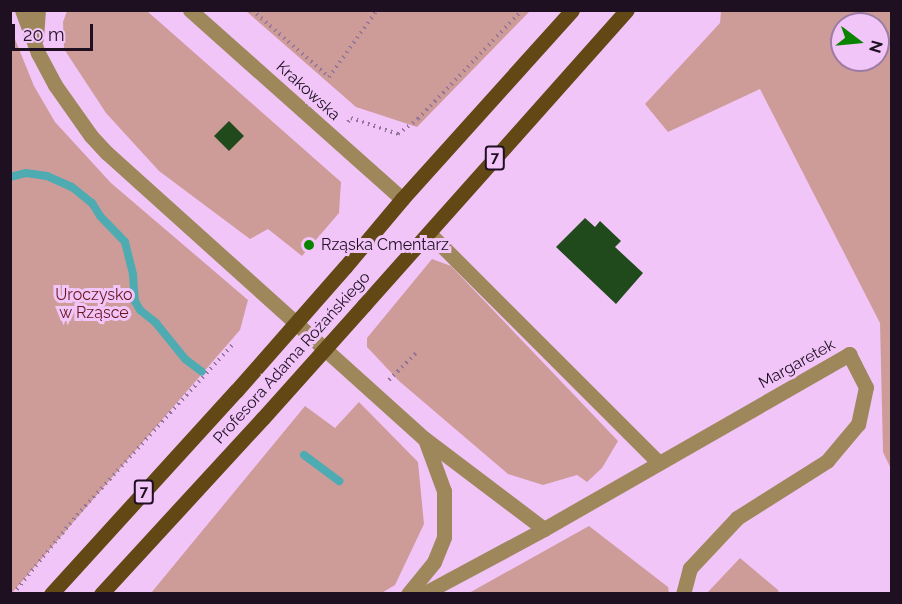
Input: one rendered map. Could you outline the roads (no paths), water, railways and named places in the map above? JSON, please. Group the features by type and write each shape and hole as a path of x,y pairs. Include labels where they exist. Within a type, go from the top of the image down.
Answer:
{"main road":[{"name":"Profesora Adama Rożańskiego","path":"51,594 236,391 402,199 572,10"},
{"name":"Profesora Adama Rożańskiego","path":"101,594 113,586 627,10"}],"street":[{"path":"22,10 46,69 67,104 107,153 425,439 544,529"},
{"path":"36,44 38,10"},
{"name":"Krakowska","path":"190,10 402,199"},
{"path":"429,232 659,463"},
{"name":"Margaretek","path":"423,594 544,529 849,354 866,387 858,424 827,461 737,518 690,568 682,594"},
{"path":"408,594 434,562 444,537 444,491 425,439"}],"waterway":[{"path":"10,177 26,173 47,176 72,187 92,203 100,216 125,242 133,275 135,301 140,310 156,323 185,359 202,372"},
{"path":"304,455 339,481"}],"place":[{"name":"Rząska Cmentarz","path":"309,245"}],"park label":[{"name":"Uroczysko w Rząsce","path":"94,304"}]}
